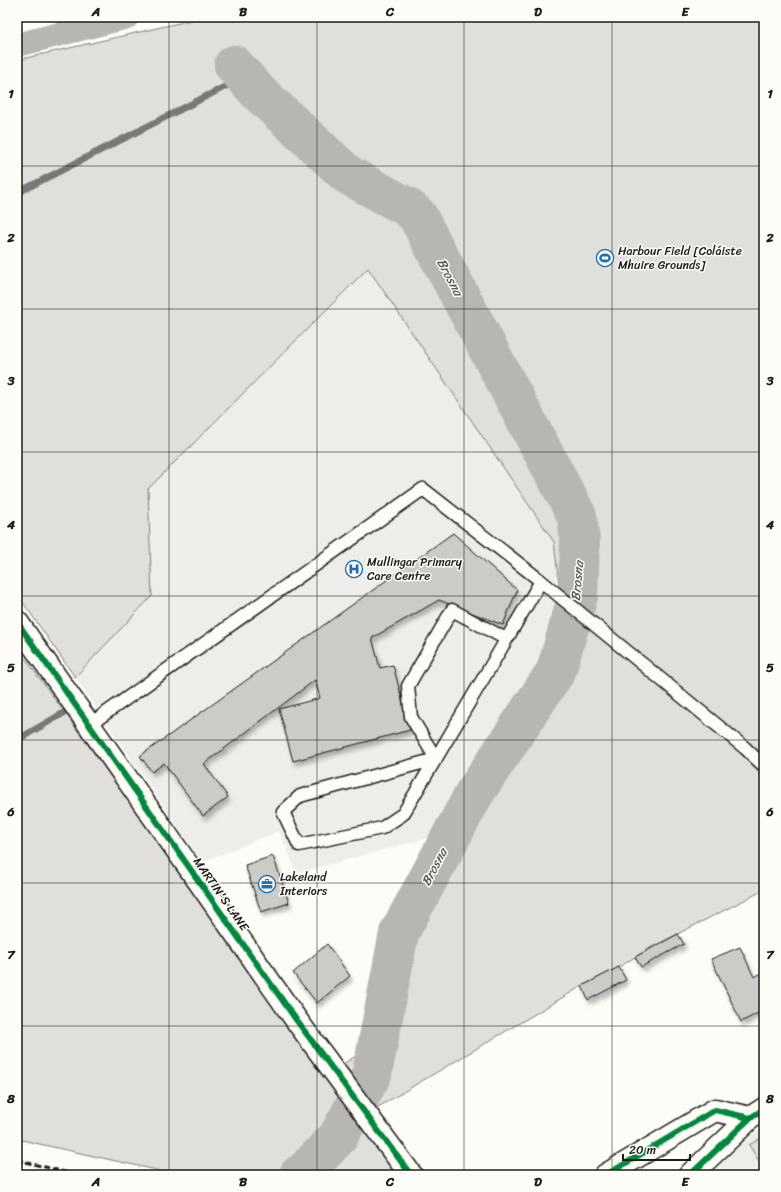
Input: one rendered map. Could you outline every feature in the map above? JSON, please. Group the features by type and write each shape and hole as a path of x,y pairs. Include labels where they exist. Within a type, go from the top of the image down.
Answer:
{"street":[{"name":"MARTIN'S LANE","path":"17,622 297,1021 411,1175"},
{"path":"606,1175 715,1110 757,1113"},
{"path":"690,1175 757,1113"}],"lane":[{"path":"89,725 423,489 594,624 745,748 764,766"},
{"path":"436,759 300,796 283,812 299,845 382,828 402,814 436,759 540,581"},
{"path":"436,759 411,717 408,686 452,610 506,639"}],"path":[{"path":"17,21 35,17"}],"shaded area":[{"path":"205,17 290,17 316,21 354,17 764,17 764,890 648,949 619,967 582,986 378,1107 343,1064 367,1049 383,950 432,837 569,666 554,542 368,268 148,489 152,596 75,677 17,594 17,60"},
{"name":"Mullingar Primary Care Centre","path":"368,267 554,542 569,666 432,837 297,873 279,831 202,862 75,677 152,596 148,489"},
{"path":"17,647 384,1153 397,1175 179,1175 17,1139"},
{"path":"764,1127 764,1175 711,1175 738,1143"},
{"path":"764,1136 764,1169 749,1145"}],"building":[{"path":"453,533 517,590 503,625 439,600 372,638 380,668 393,665 410,730 293,761 279,709 320,698 315,680 204,764 228,797 203,816 164,763 152,772 140,756"},
{"name":"Lakeland Interiors","path":"273,856 289,903 261,912 245,865"},
{"path":"678,934 684,944 641,967 635,957"},
{"path":"327,944 350,976 317,1003 293,973"},
{"path":"740,947 754,977 762,973 764,978 764,1010 741,1022 711,959"},
{"path":"619,967 626,980 588,1000 582,986"}],"waterway":[{"path":"17,45 127,17"},
{"name":"Brosna","path":"234,65 258,92 348,175 407,207 417,215 577,516 580,541 578,596 556,671 474,794 399,933 372,1074 338,1137 305,1171 299,1175"},
{"path":"17,193 244,77"},
{"path":"17,740 74,707"}],"railway":[{"path":"17,1160 77,1175"}],"cycle path":[{"path":"17,622 297,1021 411,1175"},
{"path":"690,1175 750,1118 764,1109"},
{"path":"606,1175 715,1110 750,1118"}],"place":[{"name":"Harbour Field [Coláiste Mhuire Grounds]","path":"605,258"},
{"name":"Mullingar Primary Care Centre","path":"354,569"},
{"name":"Lakeland Interiors","path":"267,884"}]}
